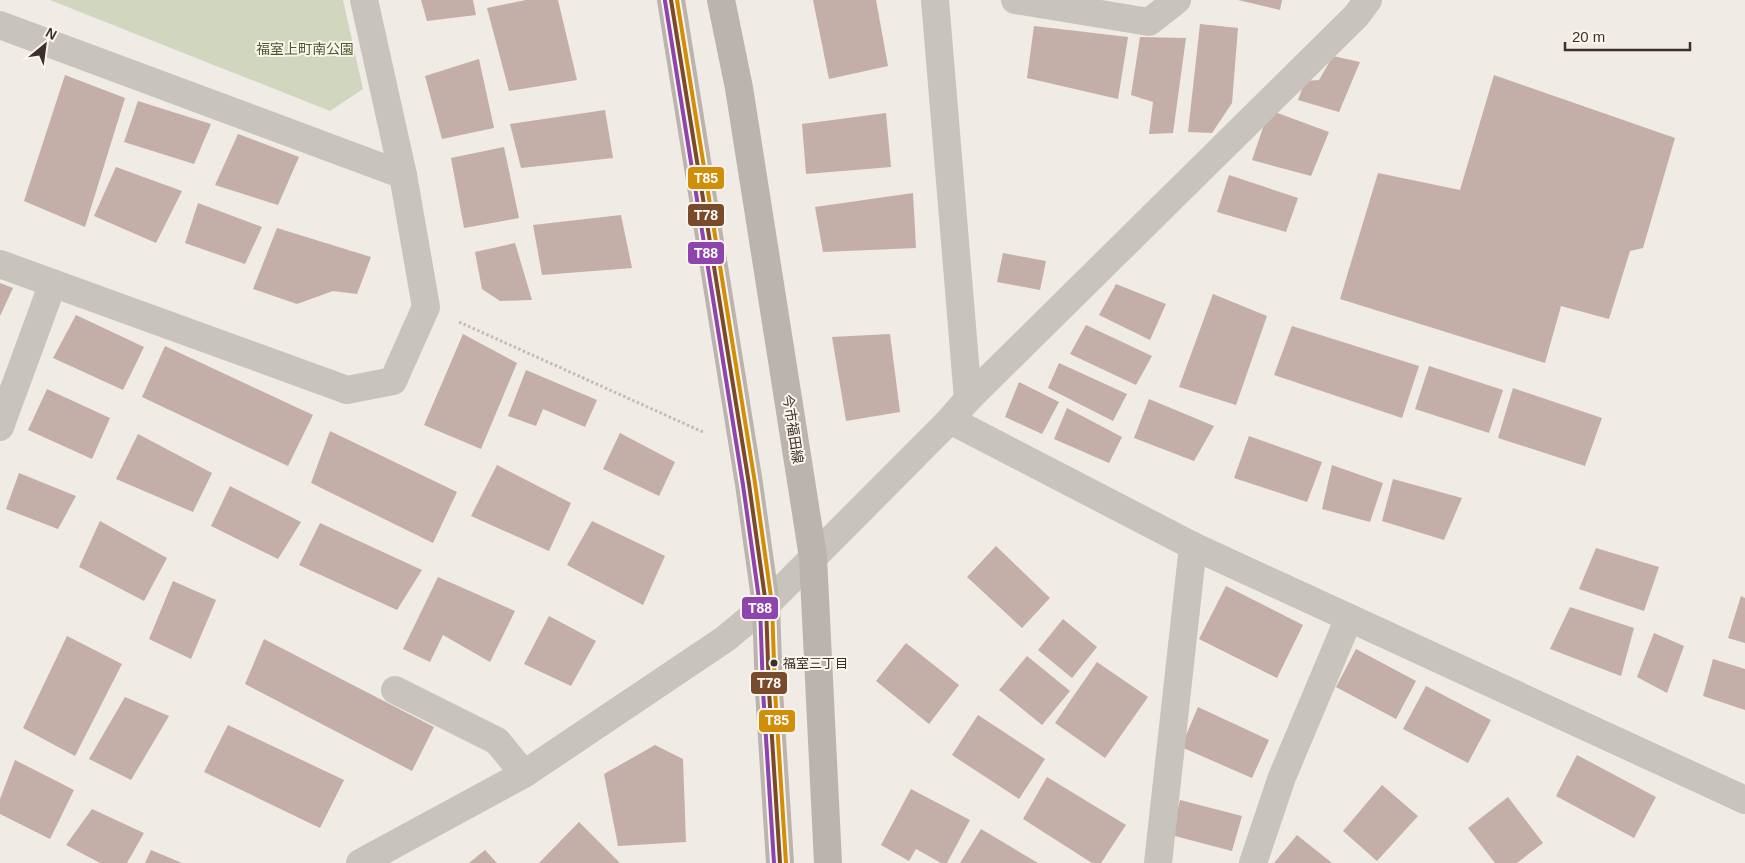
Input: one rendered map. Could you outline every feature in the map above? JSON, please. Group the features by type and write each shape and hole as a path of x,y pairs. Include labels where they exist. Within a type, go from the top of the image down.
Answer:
{"main road":[{"path":"671,0 748,475 766,605 769,691 780,863"},
{"name":"今市福田線","path":"721,0 741,98 813,557 828,863"}],"street":[{"path":"0,264 347,390 393,382 426,307 403,174 364,0"},
{"path":"935,0 968,399"},
{"path":"1015,0 1149,22 1177,0"},
{"path":"360,863 524,774 725,639 766,605 950,420 968,399 1349,23 1368,0"},
{"path":"0,25 403,174"},
{"path":"0,427 53,283"},
{"path":"950,420 1193,546 1745,800"},
{"path":"1158,863 1193,546"},
{"path":"1253,863 1282,777 1349,618"},
{"path":"395,690 497,742 524,774"}],"path":[{"path":"426,307 705,433"}],"green space":[{"name":"福室上町南公園","path":"50,0 343,0 363,89 330,111"}],"building":[{"path":"421,0 473,0 476,15 427,21"},
{"path":"526,0 558,0 577,80 509,91 487,8"},
{"path":"813,0 876,0 888,66 829,79"},
{"path":"1238,0 1282,0 1280,10"},
{"path":"1200,24 1238,28 1232,103 1212,133 1188,132"},
{"path":"1034,26 1128,37 1118,99 1027,78"},
{"path":"1140,37 1186,38 1173,133 1149,134 1153,102 1131,95"},
{"path":"1333,56 1360,62 1339,112 1298,100 1305,81 1319,80"},
{"path":"479,59 494,128 442,139 425,76"},
{"path":"65,75 125,98 85,227 24,201"},
{"path":"1494,75 1675,138 1643,248 1630,251 1609,319 1561,306 1545,363 1340,299 1378,173 1460,190"},
{"path":"138,101 211,124 194,164 124,142"},
{"path":"605,110 613,158 521,168 510,124"},
{"path":"1269,110 1329,132 1311,176 1252,160"},
{"path":"886,113 891,167 806,174 802,124"},
{"path":"238,134 299,157 278,205 215,185"},
{"path":"504,147 519,218 464,228 451,158"},
{"path":"116,167 182,191 156,243 94,216"},
{"path":"1229,175 1298,198 1286,232 1217,212"},
{"path":"913,193 916,248 823,252 815,207"},
{"path":"198,203 262,227 245,264 185,243"},
{"path":"621,215 632,268 542,275 533,225"},
{"path":"277,228 371,257 357,294 333,291 297,304 253,289"},
{"path":"515,243 532,300 500,301 482,289 475,252"},
{"path":"1003,253 1046,261 1040,290 997,282"},
{"path":"0,283 13,288 0,316"},
{"path":"1116,284 1166,304 1150,340 1099,315"},
{"path":"1213,294 1267,316 1236,405 1179,387"},
{"path":"76,315 144,347 123,390 53,358"},
{"path":"1086,325 1152,356 1136,385 1070,354"},
{"path":"1292,326 1419,366 1402,418 1274,375"},
{"path":"463,334 517,363 481,449 424,425"},
{"path":"890,334 900,412 846,421 832,337"},
{"path":"165,346 313,415 288,466 142,397"},
{"path":"1059,363 1127,394 1113,421 1048,388"},
{"path":"1429,366 1503,390 1489,433 1415,409"},
{"path":"526,370 597,400 585,427 543,409 536,426 508,416"},
{"path":"1019,382 1059,402 1042,434 1005,417"},
{"path":"1513,388 1602,418 1585,466 1498,438"},
{"path":"47,389 110,418 92,459 28,430"},
{"path":"1149,399 1214,426 1194,461 1134,438"},
{"path":"1067,408 1122,437 1109,463 1054,439"},
{"path":"330,431 457,492 433,543 311,483"},
{"path":"620,433 675,462 659,496 603,469"},
{"path":"138,434 212,473 193,512 116,479"},
{"path":"1249,436 1322,462 1307,502 1234,478"},
{"path":"497,465 571,503 549,551 471,516"},
{"path":"1332,465 1383,483 1370,522 1322,509"},
{"path":"19,473 76,496 58,529 6,509"},
{"path":"1393,479 1462,498 1444,540 1382,521"},
{"path":"230,486 301,522 278,559 211,526"},
{"path":"100,521 167,558 144,601 79,567"},
{"path":"592,521 665,556 643,605 567,565"},
{"path":"320,523 422,570 397,610 299,565"},
{"path":"996,546 1050,598 1022,628 967,577"},
{"path":"1596,548 1659,567 1644,611 1579,589"},
{"path":"438,577 515,611 490,662 443,635 430,662 403,649"},
{"path":"173,581 216,600 191,659 149,639"},
{"path":"1226,586 1303,625 1277,678 1199,639"},
{"path":"1741,596 1745,598 1745,643 1728,638"},
{"path":"1570,607 1634,628 1621,676 1550,649"},
{"path":"549,616 596,641 571,686 524,664"},
{"path":"1063,619 1097,647 1072,678 1038,650"},
{"path":"1654,633 1684,646 1667,693 1637,677"},
{"path":"67,636 122,664 75,756 23,728"},
{"path":"264,639 434,727 412,771 245,684"},
{"path":"906,643 959,685 929,724 876,681"},
{"path":"1356,649 1416,681 1396,719 1336,687"},
{"path":"1027,656 1070,691 1042,725 999,690"},
{"path":"1713,659 1745,669 1745,710 1703,696"},
{"path":"1097,662 1148,697 1105,758 1055,723"},
{"path":"1426,686 1491,720 1468,763 1403,729"},
{"path":"125,697 169,716 131,780 89,759"},
{"path":"1198,707 1269,740 1252,778 1181,747"},
{"path":"978,715 1045,759 1019,799 952,755"},
{"path":"228,725 344,780 320,828 204,772"},
{"path":"655,745 683,759 686,842 618,846 604,774"},
{"path":"1577,755 1656,797 1634,838 1556,796"},
{"path":"15,760 74,790 50,839 0,814 0,799"},
{"path":"1047,777 1126,825 1101,863 1092,863 1023,819"},
{"path":"1382,785 1418,816 1377,861 1343,831"},
{"path":"911,789 970,820 947,863 941,863 916,849 909,861 881,845"},
{"path":"1508,797 1543,843 1517,863 1495,863 1468,828"},
{"path":"1180,800 1242,816 1232,851 1171,835"},
{"path":"92,809 144,833 127,863 100,863 66,845"},
{"path":"579,822 620,863 539,863"},
{"path":"981,829 1038,863 960,863"},
{"path":"1297,835 1332,863 1274,863"},
{"path":"151,850 182,863 145,863"},
{"path":"485,850 497,863 469,863"}],"transit line":[{"name":"T78","path":"671,0 749,484 766,605 769,691 780,863"},
{"name":"T85","path":"677,0 755,483 772,604 775,691 786,863"},
{"name":"T88","path":"665,1 743,485 760,606 763,691 774,863"}],"place":[{"name":"福室三丁目","path":"774,663"}]}
